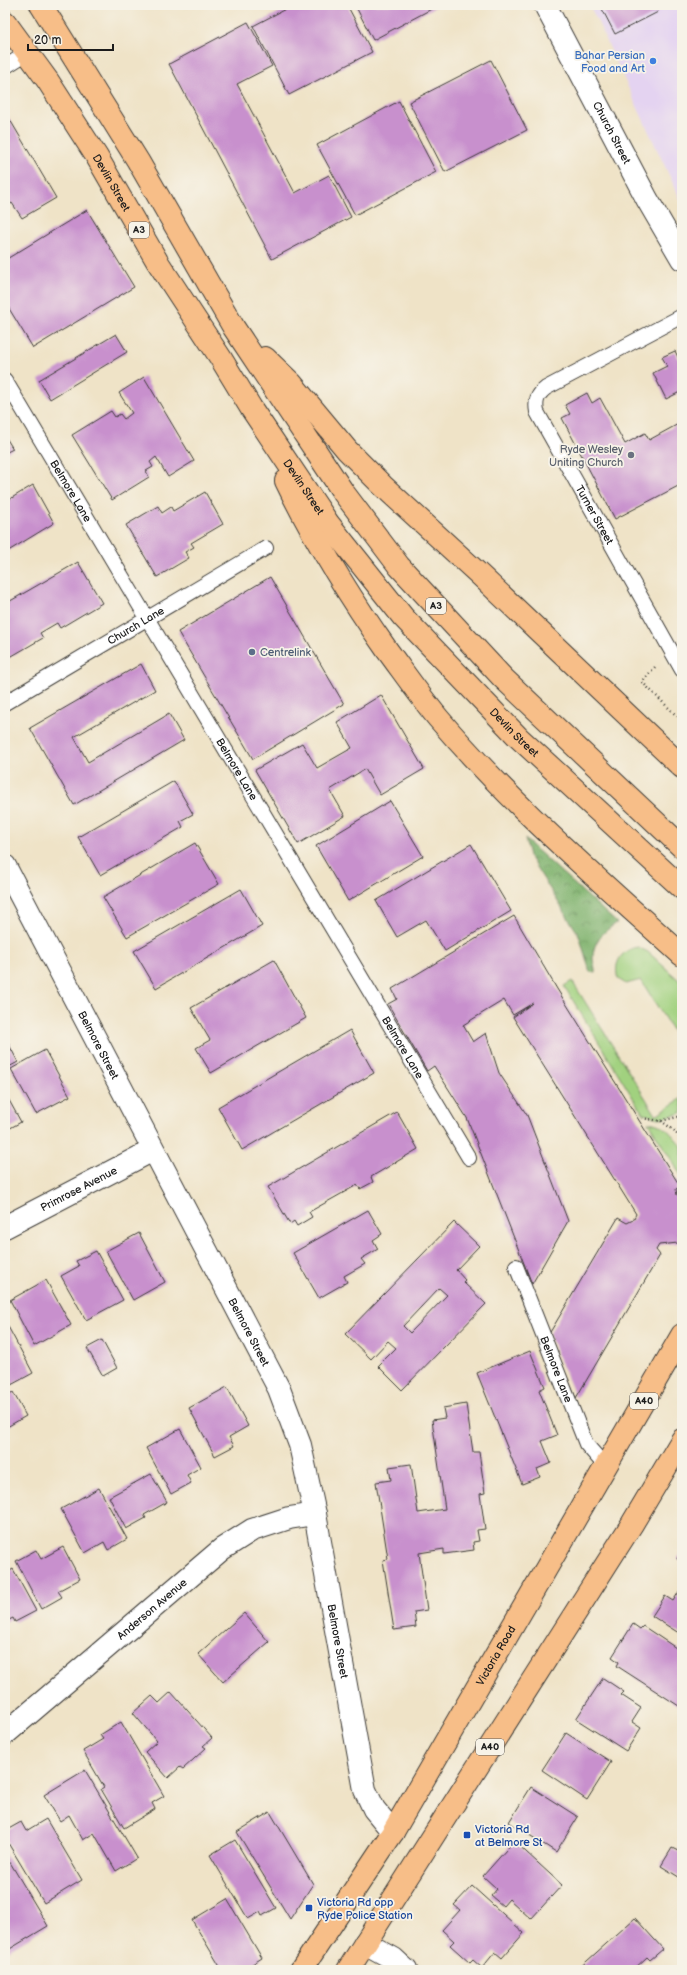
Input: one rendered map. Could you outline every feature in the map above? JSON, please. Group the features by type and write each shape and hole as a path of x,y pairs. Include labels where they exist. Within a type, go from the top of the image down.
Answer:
{"highway":[{"name":"A3","path":"41,5 138,161 234,328 343,492 399,566 503,678 682,846"},
{"name":"Devlin Street","path":"5,22 48,81 97,157 157,261 220,357 251,408 328,523 404,617 519,738 682,888"},
{"path":"234,328 292,384 347,450 383,486 480,575 682,768"},
{"path":"251,408 331,567 417,692 468,751 515,800 682,955"},
{"name":"Victoria Road","path":"301,1970 393,1832 682,1335"},
{"name":"A40","path":"348,1970 632,1524 682,1440"}],"street":[{"name":"Church Street","path":"545,5 646,199 680,250"},
{"name":"Belmore Street","path":"5,866 279,1389 300,1445 315,1514 365,1790 374,1809 393,1832"},
{"name":"Primrose Avenue","path":"5,1227 153,1150"},
{"name":"Anderson Avenue","path":"5,1734 222,1549 252,1530 289,1518 315,1514"},
{"path":"365,1943 394,1959 406,1970"}],"lane":[{"path":"5,67 27,52"},
{"name":"Turner Street","path":"682,316 546,388 537,399 536,406 537,412 682,670"},
{"name":"Belmore Lane","path":"5,380 470,1158"},
{"name":"Church Lane","path":"5,702 266,548"},
{"name":"Belmore Lane","path":"516,1266 586,1444 606,1467"}],"path":[{"path":"670,651 642,682 682,721"},
{"path":"642,1118 660,1121 682,1116"},
{"path":"660,1121 674,1130 682,1141"}],"shaded area":[{"path":"589,5 682,5 682,203 595,16"}],"green space":[{"path":"525,839 617,923 600,937 595,946 593,958 595,973 590,972 579,935 529,856"},
{"path":"638,947 648,952 682,983 682,1046 641,980 626,984 618,979 617,968 620,958 627,951"},
{"path":"572,981 656,1115 682,1098 682,1113 660,1118 643,1114 564,986"},
{"path":"648,1122 664,1127 682,1146 682,1177"}],"building":[{"path":"293,5 347,5 372,52 289,95 253,26"},
{"path":"355,5 439,5 373,40"},
{"path":"600,5 654,5 658,12 615,34"},
{"path":"248,22 272,66 237,84 295,193 329,175 351,217 272,259 169,64"},
{"path":"491,60 527,130 445,172 409,102"},
{"path":"399,101 436,172 355,215 317,145"},
{"path":"6,113 56,198 22,218 12,203 5,207"},
{"path":"87,210 134,287 33,348 5,302 5,260"},
{"path":"116,334 127,352 50,399 39,380"},
{"path":"675,351 679,359 682,357 682,391 666,399 653,373 667,366 662,357"},
{"path":"144,377 194,461 168,477 156,457 150,462 153,467 146,471 149,477 112,500 72,435 111,411 115,417 120,414 124,419 132,413 119,393"},
{"path":"587,393 592,403 600,398 625,444 645,433 649,440 682,422 682,484 615,519 562,418 570,414 565,405"},
{"path":"5,436 13,449 5,453"},
{"path":"33,485 54,523 5,553 5,502"},
{"path":"205,492 223,524 191,543 194,547 185,552 189,558 157,577 126,525 158,506 162,513 171,507 173,511"},
{"path":"78,562 102,603 60,628 57,623 40,633 43,638 5,660 5,604"},
{"name":"Centrelink","path":"270,577 344,704 253,759 178,632"},
{"path":"141,664 155,690 74,737 88,762 169,714 184,740 74,805 30,728"},
{"path":"381,695 424,769 380,795 365,769 330,790 345,816 298,844 255,770 302,743 317,768 352,748 337,722"},
{"path":"174,781 193,814 180,821 183,827 100,875 78,837"},
{"path":"390,801 423,856 348,901 316,846"},
{"path":"195,843 219,884 127,937 103,897"},
{"path":"471,844 511,911 445,951 426,920 397,937 376,901"},
{"path":"241,889 262,926 156,988 134,951"},
{"path":"514,916 557,989 680,1186 676,1189 677,1195 682,1197 682,1223 678,1243 659,1245 656,1250 660,1255 576,1398 549,1334 618,1218 627,1223 633,1220 636,1214 513,1017 533,1003 513,1015 504,1000 463,1025 473,1042 486,1033 499,1073 527,1115 568,1221 532,1284 467,1118 434,1066 427,1071 388,1004 397,999 392,989"},
{"path":"274,960 306,1018 211,1073 196,1048 210,1040 191,1008"},
{"path":"350,1030 374,1073 242,1150 218,1107"},
{"path":"5,1037 18,1062 5,1069"},
{"path":"45,1050 70,1096 36,1114 11,1069"},
{"path":"5,1093 21,1122 5,1131"},
{"path":"397,1112 418,1149 371,1177 373,1182 360,1189 357,1185 309,1212 312,1217 297,1226 294,1221 290,1224 268,1187"},
{"path":"368,1210 382,1234 373,1240 378,1249 361,1259 365,1264 344,1276 347,1282 319,1298 293,1253"},
{"path":"454,1222 479,1246 456,1270 465,1280 463,1282 486,1304 402,1390 378,1366 396,1348 388,1341 371,1359 345,1334","holes":["439,1288 447,1295 410,1333 403,1326"]},
{"path":"139,1233 165,1282 133,1300 106,1251"},
{"path":"96,1251 123,1300 86,1320 61,1276 79,1266 76,1261"},
{"path":"46,1280 71,1325 34,1346 10,1300"},
{"path":"5,1321 33,1373 11,1385 5,1374"},
{"path":"102,1340 117,1368 103,1376 87,1348"},
{"path":"530,1351 545,1387 539,1390 557,1435 542,1441 551,1463 537,1469 540,1477 522,1484 477,1373"},
{"path":"227,1387 248,1426 229,1437 234,1446 215,1456 189,1408"},
{"path":"13,1392 26,1416 7,1427 5,1423 5,1396"},
{"path":"466,1404 473,1452 479,1452 485,1493 480,1494 485,1529 477,1530 479,1541 473,1542 474,1550 444,1554 444,1549 419,1553 427,1610 414,1612 416,1627 394,1630 383,1560 388,1559 376,1482 391,1480 389,1467 411,1464 418,1513 445,1509 432,1420 445,1418 443,1408"},
{"path":"180,1429 201,1467 187,1475 191,1483 171,1494 146,1448"},
{"path":"151,1474 167,1502 144,1515 146,1518 126,1529 109,1497"},
{"path":"99,1488 127,1539 108,1550 104,1542 85,1553 61,1509"},
{"path":"63,1547 80,1579 58,1591 62,1597 41,1609 16,1561 36,1550 41,1559"},
{"path":"682,1550 682,1561 677,1559"},
{"path":"13,1569 36,1611 15,1622 13,1618 5,1622 5,1574"},
{"path":"682,1587 682,1635 652,1616 665,1596 673,1601"},
{"path":"244,1613 269,1642 223,1682 198,1654"},
{"path":"633,1624 640,1629 643,1626 682,1652 682,1708 617,1666 619,1662 612,1657"},
{"path":"603,1678 624,1692 621,1695 641,1708 632,1722 641,1728 626,1751 576,1719"},
{"path":"171,1692 212,1738 203,1746 206,1748 183,1769 180,1767 168,1778 145,1752 157,1741 133,1713 152,1696 159,1703"},
{"path":"121,1722 164,1796 152,1803 155,1809 124,1828 101,1789 104,1787 83,1751 103,1739 100,1735"},
{"path":"566,1733 611,1762 587,1800 542,1770"},
{"path":"85,1770 137,1858 116,1871 94,1833 83,1840 69,1815 60,1821 44,1795"},
{"path":"531,1787 578,1817 556,1852 509,1822"},
{"path":"270,1812 313,1884 290,1919 237,1832"},
{"path":"46,1819 82,1880 44,1903 5,1838 5,1831 21,1822 26,1831"},
{"path":"235,1840 276,1908 262,1916 260,1912 248,1919 210,1855"},
{"path":"514,1841 562,1885 531,1919 509,1899 503,1906 491,1896 497,1889 483,1876"},
{"path":"682,1844 682,1879 661,1866 672,1848 678,1851"},
{"path":"5,1854 48,1926 8,1950 5,1945"},
{"path":"472,1886 524,1933 502,1958 495,1952 482,1968 473,1960 470,1963 450,1945 454,1941 442,1930 460,1910 454,1905"},
{"path":"227,1899 262,1958 249,1966 252,1970 222,1970 192,1920"},
{"path":"635,1918 663,1949 650,1960 647,1957 633,1970 577,1970"}],"place":[{"name":"Bahar Persian Food and Art","path":"653,61"},
{"name":"Ryde Wesley Uniting Church","path":"631,455"},
{"name":"Centrelink","path":"252,652"},
{"name":"Victoria Rd at Belmore St","path":"467,1835"},
{"name":"Victoria Rd opp Ryde Police Station","path":"309,1908"}]}
